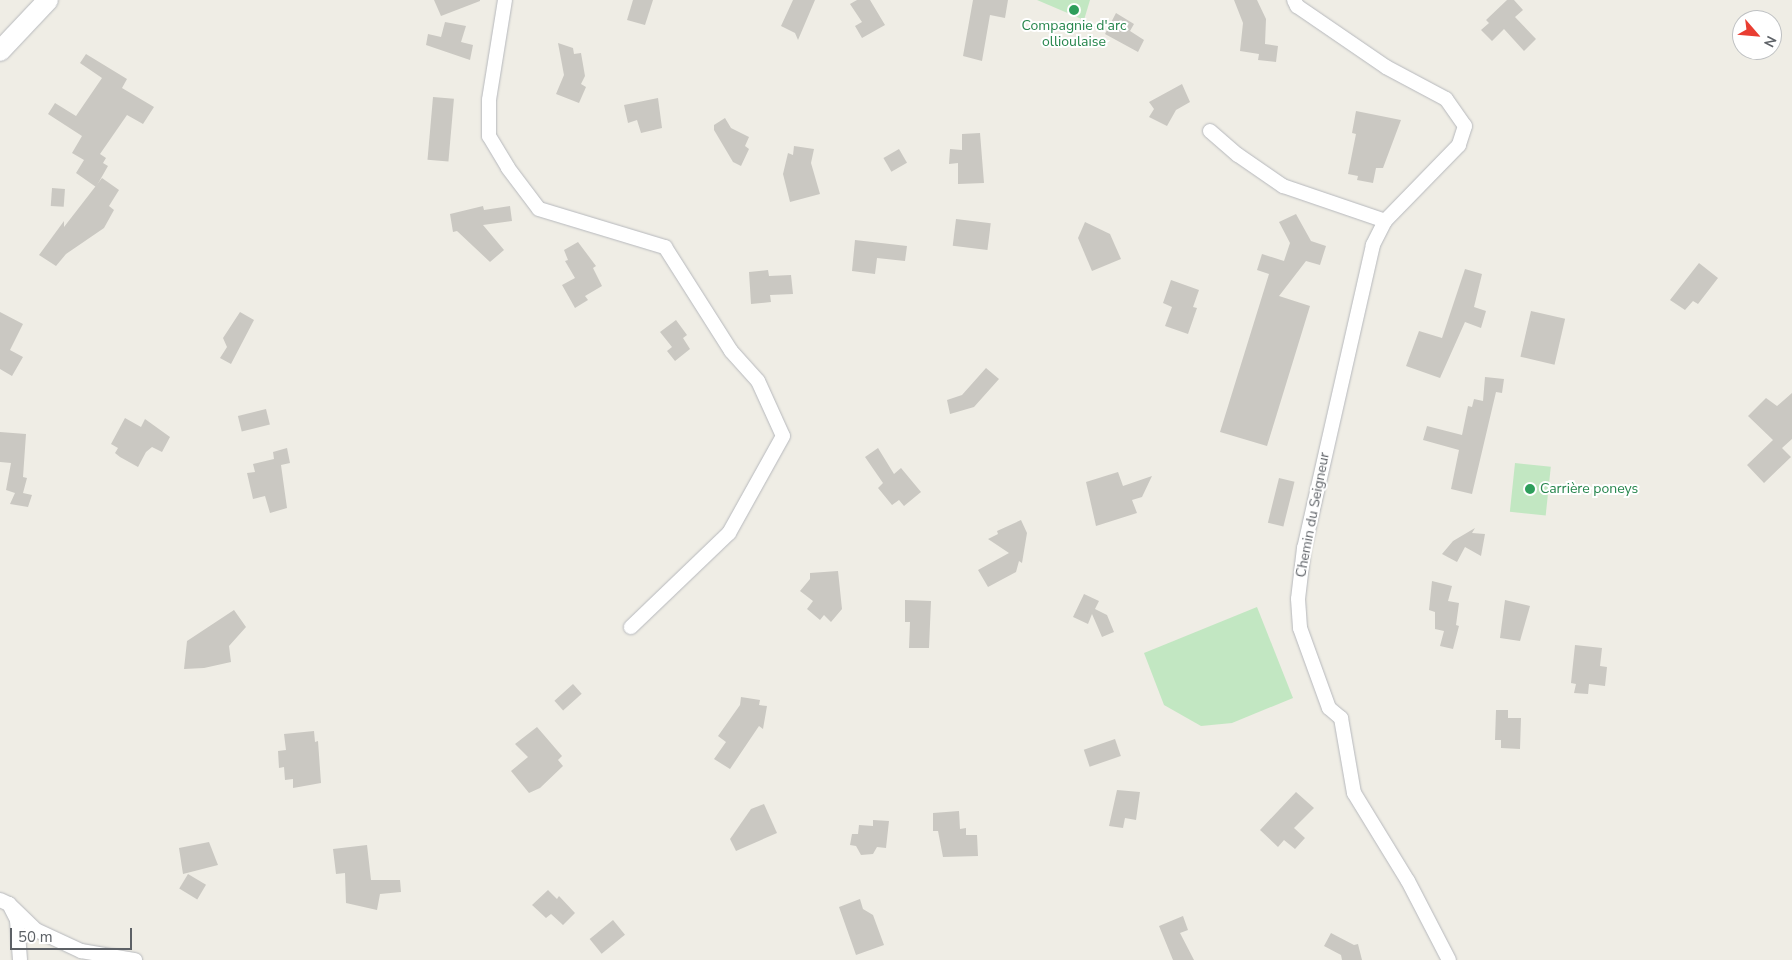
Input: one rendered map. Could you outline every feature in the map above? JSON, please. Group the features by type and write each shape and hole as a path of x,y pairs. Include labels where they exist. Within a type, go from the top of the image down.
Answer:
{"main road":[{"path":"0,51 48,0"}],"street":[{"path":"505,0 489,100 489,136 508,168 539,209 665,247 731,351 758,381 783,436 729,533 631,627"},
{"name":"Chemin du Seigneur","path":"1294,0 1297,6 1386,67 1446,99 1465,126 1459,146 1385,221 1373,245 1304,548 1298,599 1300,628 1329,708 1341,718 1354,793 1408,881 1449,960"},
{"path":"1210,131 1238,155 1283,186 1385,221"},
{"path":"5,902 17,920 20,960"},
{"path":"5,902 36,930 81,951 135,960"}],"green space":[{"name":"Compagnie d'arc ollioulaise","path":"1037,0 1090,0 1084,20"},
{"name":"Carrière poneys","path":"1515,463 1551,467 1546,515 1510,512"},
{"path":"1257,607 1293,698 1232,723 1201,726 1164,705 1144,653"}],"building":[{"path":"434,0 480,0 480,1 441,16"},
{"path":"633,0 653,0 645,25 627,20"},
{"path":"793,0 815,0 798,40 795,33 781,26"},
{"path":"857,0 870,0 885,25 862,38 855,26 862,22 850,4"},
{"path":"973,0 1008,0 1005,18 990,15 982,61 963,56"},
{"path":"1234,0 1257,0 1266,19 1265,44 1278,46 1276,62 1258,60 1259,54 1240,51 1243,23"},
{"path":"1507,0 1514,0 1523,10 1515,17 1536,39 1524,51 1504,29 1492,41 1481,30 1489,23 1486,20"},
{"path":"1116,13 1134,24 1130,31 1144,40 1138,52 1105,34"},
{"path":"445,22 466,26 461,42 473,45 470,60 426,45 428,34 441,37"},
{"path":"558,43 573,48 574,54 581,53 585,76 581,84 586,87 579,103 556,94 564,75"},
{"path":"86,54 127,79 122,88 154,107 143,124 127,115 100,154 106,158 103,163 108,166 96,187 76,173 84,160 72,153 82,136 48,114 55,103 76,116 102,78 80,63"},
{"path":"1182,84 1190,102 1176,110 1167,126 1149,117 1154,109 1149,102"},
{"path":"433,97 454,99 448,162 428,160"},
{"path":"658,98 662,128 641,133 637,120 628,123 624,105"},
{"path":"1356,111 1401,120 1383,168 1376,168 1373,183 1357,180 1358,176 1348,174 1356,134 1352,133"},
{"path":"725,118 731,128 749,137 745,146 749,149 741,166 733,162 714,130 714,125"},
{"path":"980,133 984,183 958,184 958,163 949,164 950,149 962,150 962,134"},
{"path":"794,146 814,149 811,163 820,194 790,202 783,174 788,153 793,155"},
{"path":"899,149 907,163 891,172 883,158"},
{"path":"102,178 119,190 109,206 114,210 104,228 66,254 56,266 39,255 64,221 64,227"},
{"path":"52,188 65,189 64,207 51,206"},
{"path":"483,206 484,210 510,206 512,221 483,225 504,250 490,262 457,231 453,232 450,214"},
{"path":"1296,214 1311,241 1326,246 1320,265 1306,261 1279,296 1310,306 1267,446 1220,432 1269,274 1257,270 1262,254 1284,261 1290,243 1279,222"},
{"path":"956,219 991,223 987,250 953,246"},
{"path":"1085,222 1110,234 1121,259 1092,271 1078,238"},
{"path":"855,240 907,246 905,261 877,258 875,274 852,271"},
{"path":"578,242 596,266 593,268 602,286 585,296 588,300 575,308 562,285 575,278 565,261 568,260 564,250"},
{"path":"1699,263 1718,278 1698,304 1693,301 1685,310 1670,300"},
{"path":"1465,269 1482,274 1474,307 1486,311 1481,328 1465,322 1440,378 1406,366 1419,331 1442,338"},
{"path":"768,270 769,276 791,275 793,294 770,295 771,302 751,304 749,272"},
{"path":"1171,280 1199,290 1193,307 1197,308 1188,334 1165,326 1172,307 1163,303"},
{"path":"1531,311 1565,319 1555,365 1520,357"},
{"path":"0,312 23,324 10,350 23,357 12,376 0,369"},
{"path":"240,312 254,320 231,364 220,358 227,347 223,338"},
{"path":"676,320 687,335 683,338 690,349 675,361 667,351 672,347 660,332"},
{"path":"986,368 999,379 974,407 950,414 947,400 962,395"},
{"path":"1485,377 1504,379 1502,393 1496,392 1472,494 1451,489 1459,450 1423,440 1427,426 1462,435 1468,406 1472,407 1474,399 1483,401"},
{"path":"1792,393 1792,439 1782,448 1791,457 1764,483 1747,465 1773,440 1748,416 1766,398 1777,406"},
{"path":"266,409 270,425 242,432 238,416"},
{"path":"125,418 141,427 145,419 170,437 162,452 152,447 146,452 138,467 115,453 118,448 111,444"},
{"path":"0,432 26,434 23,477 27,478 23,493 32,495 28,507 10,504 15,493 6,490 11,463 0,462"},
{"path":"287,448 290,463 281,465 287,508 270,513 265,496 253,499 247,473 255,472 253,464 274,459 273,452"},
{"path":"878,448 894,474 901,468 921,492 904,506 899,500 892,505 878,488 883,483 865,457"},
{"path":"1118,472 1123,486 1152,476 1142,497 1132,500 1137,513 1096,526 1086,482"},
{"path":"1279,478 1295,482 1283,527 1268,523"},
{"path":"1021,520 1027,533 1022,563 1019,561 1016,572 988,587 978,570 1009,553 988,539 998,534 997,531"},
{"path":"1475,528 1472,533 1485,534 1481,556 1465,547 1457,562 1442,554 1453,541"},
{"path":"838,571 842,609 831,622 824,615 820,620 807,609 813,601 800,591 810,579 810,573"},
{"path":"1432,581 1452,586 1448,601 1459,603 1456,625 1459,626 1453,649 1440,646 1444,631 1435,629 1435,612 1429,610"},
{"path":"1084,594 1099,601 1095,609 1107,615 1114,632 1102,637 1092,614 1088,624 1073,617"},
{"path":"905,600 931,601 929,648 909,648 910,622 905,622"},
{"path":"1505,600 1530,606 1520,641 1500,638"},
{"path":"234,610 246,627 229,646 231,662 204,668 184,669 187,641"},
{"path":"1575,645 1602,648 1600,666 1607,667 1605,686 1589,684 1588,694 1574,693 1576,684 1571,683"},
{"path":"573,684 582,694 563,710 554,701"},
{"path":"741,697 760,700 759,705 767,706 763,729 759,726 730,769 714,759 726,742 718,736 740,705"},
{"path":"1496,710 1508,710 1508,718 1521,718 1520,749 1501,748 1501,740 1495,740"},
{"path":"537,727 562,756 558,760 563,766 540,788 529,793 511,771 528,757 515,744"},
{"path":"314,731 315,742 318,741 321,783 293,788 293,779 285,780 284,767 279,768 278,751 286,750 284,734"},
{"path":"1115,739 1121,756 1090,767 1084,750"},
{"path":"1117,790 1140,792 1136,820 1125,818 1123,828 1109,826"},
{"path":"1296,792 1314,808 1294,828 1305,838 1295,849 1284,840 1278,847 1260,830"},
{"path":"764,804 777,833 736,851 730,839 751,809"},
{"path":"959,811 960,829 966,828 966,835 977,835 978,856 943,857 938,831 933,831 933,813"},
{"path":"873,820 889,821 886,848 877,847 873,854 861,855 856,846 850,845 852,834 858,834 859,825 873,826"},
{"path":"209,842 218,865 183,874 179,848"},
{"path":"367,845 371,880 400,880 401,892 380,894 377,910 346,903 345,873 336,874 333,849"},
{"path":"188,874 206,885 197,899 179,889"},
{"path":"548,890 557,899 559,896 575,913 563,925 551,914 546,918 532,905"},
{"path":"860,899 863,909 873,915 884,945 856,955 839,907"},
{"path":"1183,916 1188,930 1180,933 1194,960 1173,960 1159,926"},
{"path":"613,920 625,935 602,954 590,939"},
{"path":"1331,933 1354,945 1358,944 1362,960 1342,960 1341,955 1324,946"}],"place":[{"name":"Compagnie d'arc ollioulaise","path":"1074,10"},
{"name":"Carrière poneys","path":"1530,489"}]}
